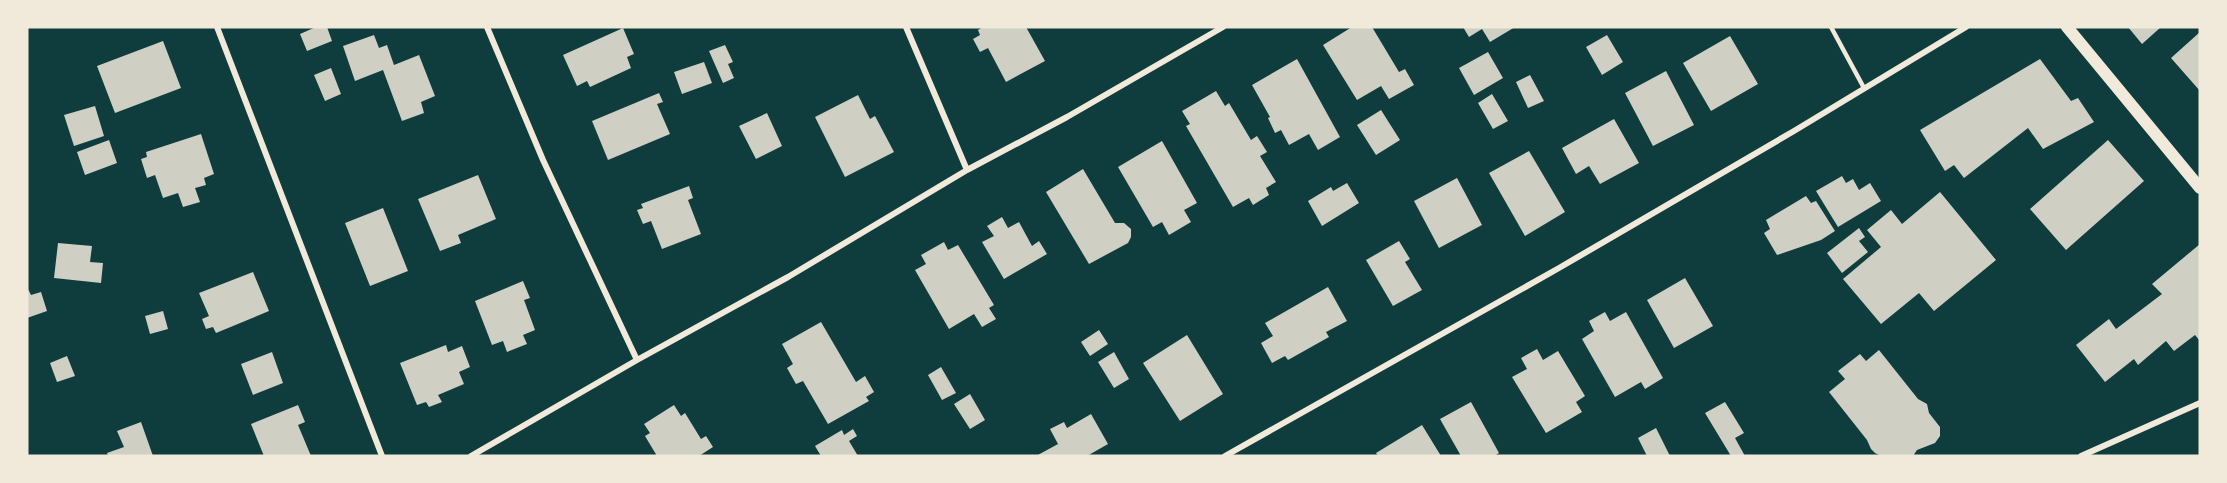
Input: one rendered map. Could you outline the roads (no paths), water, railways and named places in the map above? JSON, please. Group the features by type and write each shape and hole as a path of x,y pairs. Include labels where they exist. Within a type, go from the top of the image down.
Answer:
{"main road":[{"path":"2067,27 2200,188"}],"street":[{"path":"217,27 382,456"},
{"path":"487,27 543,160 638,360"},
{"path":"906,27 967,170"},
{"path":"471,456 788,277 967,170 1067,117 1223,27"},
{"path":"1224,456 1549,274 1966,27"},
{"path":"2081,456 2200,403"}],"lane":[{"path":"1831,27 1864,88"}]}
